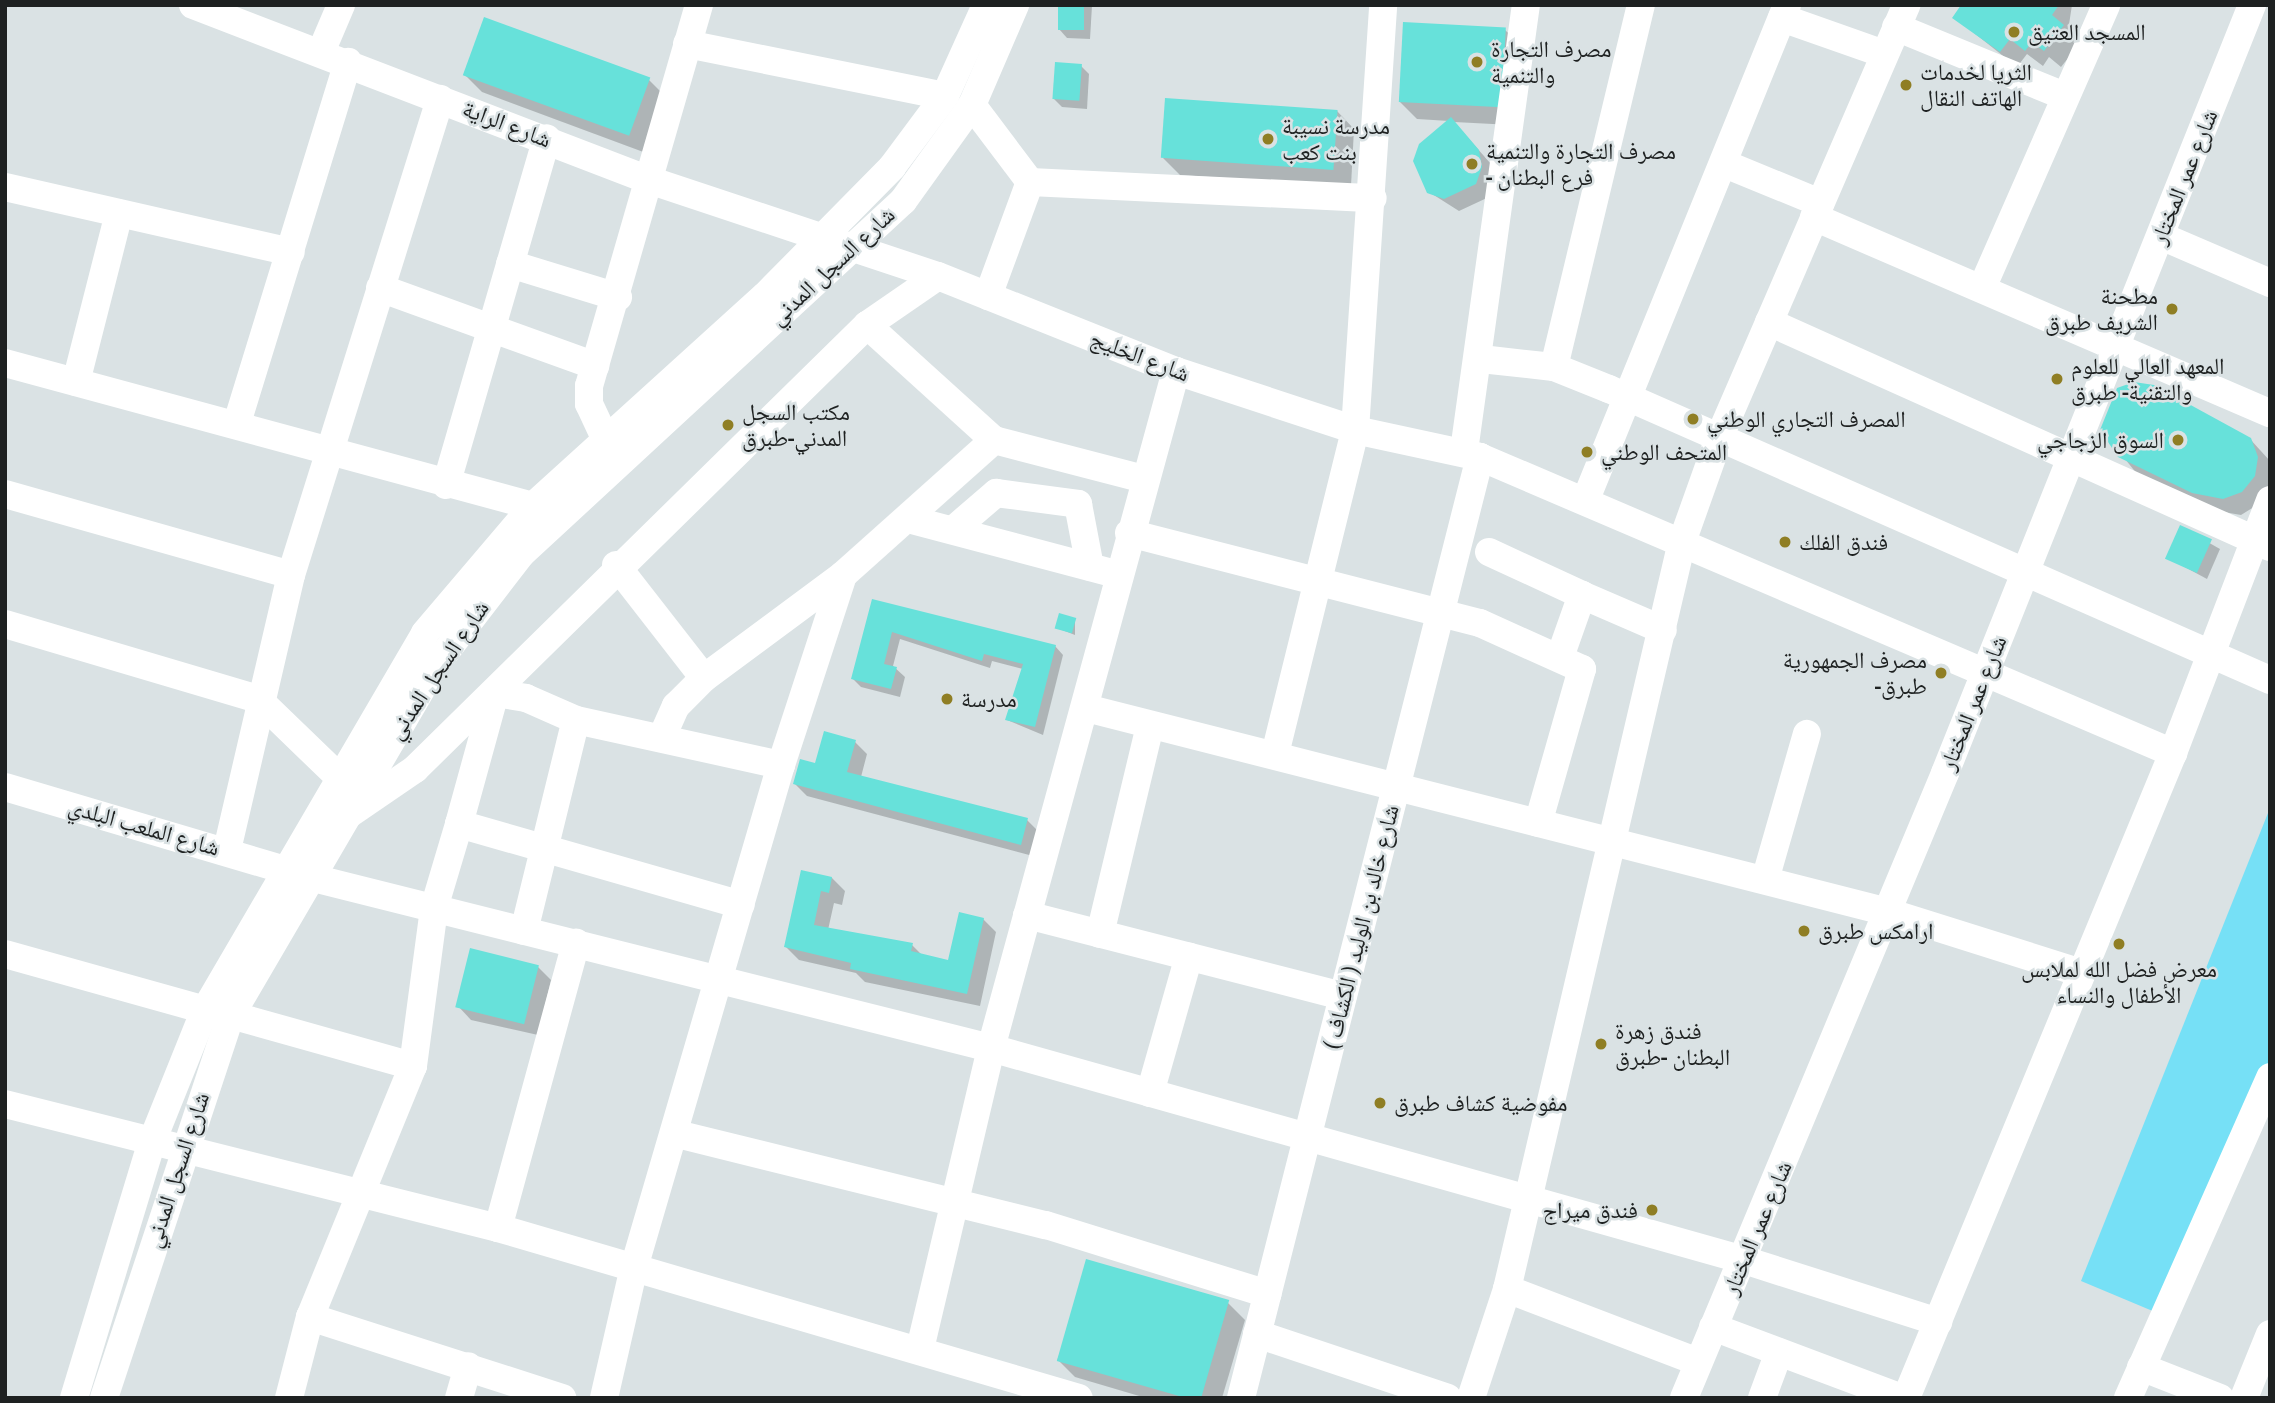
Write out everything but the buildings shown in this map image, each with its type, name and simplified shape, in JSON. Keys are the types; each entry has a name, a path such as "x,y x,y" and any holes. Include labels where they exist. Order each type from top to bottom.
{"street":[{"path":"321,52 341,5"},
{"path":"605,438 587,396 652,181 699,5"},
{"name":"شارع السجل المدني","path":"74,1398 151,1144 218,1013 282,868 342,780 425,633 533,506 824,238 892,167 945,96 986,5"},
{"name":"شارع السجل المدني","path":"104,1398 180,1153 218,1013 313,878 343,818 457,632 522,554 903,201 972,105 1015,5"},
{"path":"1275,754 1355,430 1373,198 1384,5"},
{"name":"شارع خالد بن الوليد ( الكشاف )","path":"1241,1398 1441,612 1472,454 1481,359 1526,5"},
{"path":"1554,367 1641,5"},
{"path":"1982,288 2106,5"},
{"name":"شارع عمر المختار","path":"1684,1398 1744,1261 1888,912 2252,5"},
{"name":"شارع الراية","path":"205,7 652,181 824,238"},
{"path":"1586,499 1725,164 1784,12 1884,54"},
{"path":"1471,1398 1507,1289 1524,1202 1615,843 1682,542 1719,438 1901,16 2064,96"},
{"path":"687,44 945,96"},
{"path":"237,423 348,62"},
{"path":"227,850 258,699 291,575 328,448 440,99"},
{"path":"972,105 1030,182"},
{"path":"446,485 547,138"},
{"path":"1725,164 1982,288 2270,413"},
{"path":"1030,182 1373,198"},
{"path":"988,296 1030,182"},
{"path":"5,187 290,252"},
{"path":"76,382 119,213"},
{"path":"2161,236 2270,283"},
{"name":"شارع الخليج","path":"824,238 938,276 1176,371 1355,430 1472,454 1586,499 1984,676 2173,753"},
{"path":"510,264 618,297"},
{"path":"343,818 392,789 495,693 617,565 867,325 938,276"},
{"path":"380,289 595,366"},
{"path":"1769,322 2261,543"},
{"path":"867,325 993,440 1144,479"},
{"path":"1481,359 1554,367 2214,651 2270,680"},
{"path":"5,363 237,423 446,485 533,506"},
{"path":"920,1349 957,1202 991,1048 1086,708 1103,571 1129,533 1176,371"},
{"path":"662,737 676,706 704,678 843,575 993,440"},
{"path":"953,530 996,493 1078,504 1103,571"},
{"path":"5,494 291,575"},
{"path":"1713,1327 1779,1352 1851,1390 1904,1398 2261,543 2270,500"},
{"path":"908,519 1103,571"},
{"path":"1129,533 1318,584 1441,612 1560,657 1581,669 1538,823"},
{"path":"1489,552 1663,630"},
{"path":"617,565 704,678"},
{"path":"604,1398 633,1271 677,1134 781,765 843,575"},
{"path":"1560,657 1582,595"},
{"path":"5,624 258,699 342,780"},
{"path":"495,693 576,720 781,765"},
{"path":"289,1398 310,1317 413,1066 434,908 495,693"},
{"path":"1086,708 1888,912 2082,973"},
{"path":"524,931 576,720"},
{"path":"1100,934 1150,726"},
{"path":"1765,880 1807,734"},
{"name":"شارع الملعب البلدي","path":"5,787 227,850 313,878 576,942 720,983 991,1048 1307,1137 1524,1202 1744,1261 1938,1322"},
{"path":"458,824 741,905"},
{"path":"1027,915 1343,996"},
{"path":"498,1228 576,942"},
{"path":"5,954 413,1066"},
{"path":"1150,1093 1189,956"},
{"path":"2128,1398 2270,1077"},
{"path":"5,1104 180,1153 362,1192 498,1228 633,1271 920,1349 1014,1387 1079,1398"},
{"path":"677,1134 957,1202 1267,1294"},
{"path":"1507,1289 1698,1362"},
{"path":"310,1317 562,1398"},
{"path":"1257,1334 1448,1398"},
{"path":"2244,1398 2270,1334"},
{"path":"1762,1398 1779,1352"},
{"path":"459,1398 468,1366"},
{"path":"2141,1367 2220,1398"}],"shaded area":[{"path":"2270,808 2270,1063 2155,1312 2081,1281"}],"place":[{"name":"المسجد العتيق","path":"2014,32"},
{"name":"مصرف التجارة والتنمية","path":"1477,62"},
{"name":"الثريا لخدمات الهاتف النقال","path":"1906,85"},
{"name":"مدرسة نسيبة بنت كعب","path":"1268,139"},
{"name":"مصرف التجارة والتنمية - فرع البطنان","path":"1472,164"},
{"name":"مطحنة الشريف طبرق","path":"2172,309"},
{"name":"المعهد العالي للعلوم والتقنية- طبرق","path":"2057,379"},
{"name":"المصرف التجاري الوطني","path":"1693,419"},
{"name":"مكتب السجل المدني-طبرق","path":"728,425"},
{"name":"السوق الزجاجي","path":"2178,440"},
{"name":"المتحف الوطني","path":"1587,452"},
{"name":"فندق الفلك","path":"1785,542"},
{"name":"مصرف الجمهورية -طبرق","path":"1941,673"},
{"name":"مدرسة","path":"947,699"},
{"name":"ارامكس طبرق","path":"1804,931"},
{"name":"معرض فضل الله لملابس الأطفال والنساء","path":"2119,944"},
{"name":"فندق زهرة البطنان -طبرق","path":"1601,1044"},
{"name":"مفوضية كشاف طبرق","path":"1380,1103"},
{"name":"فندق ميراج","path":"1652,1210"}]}
